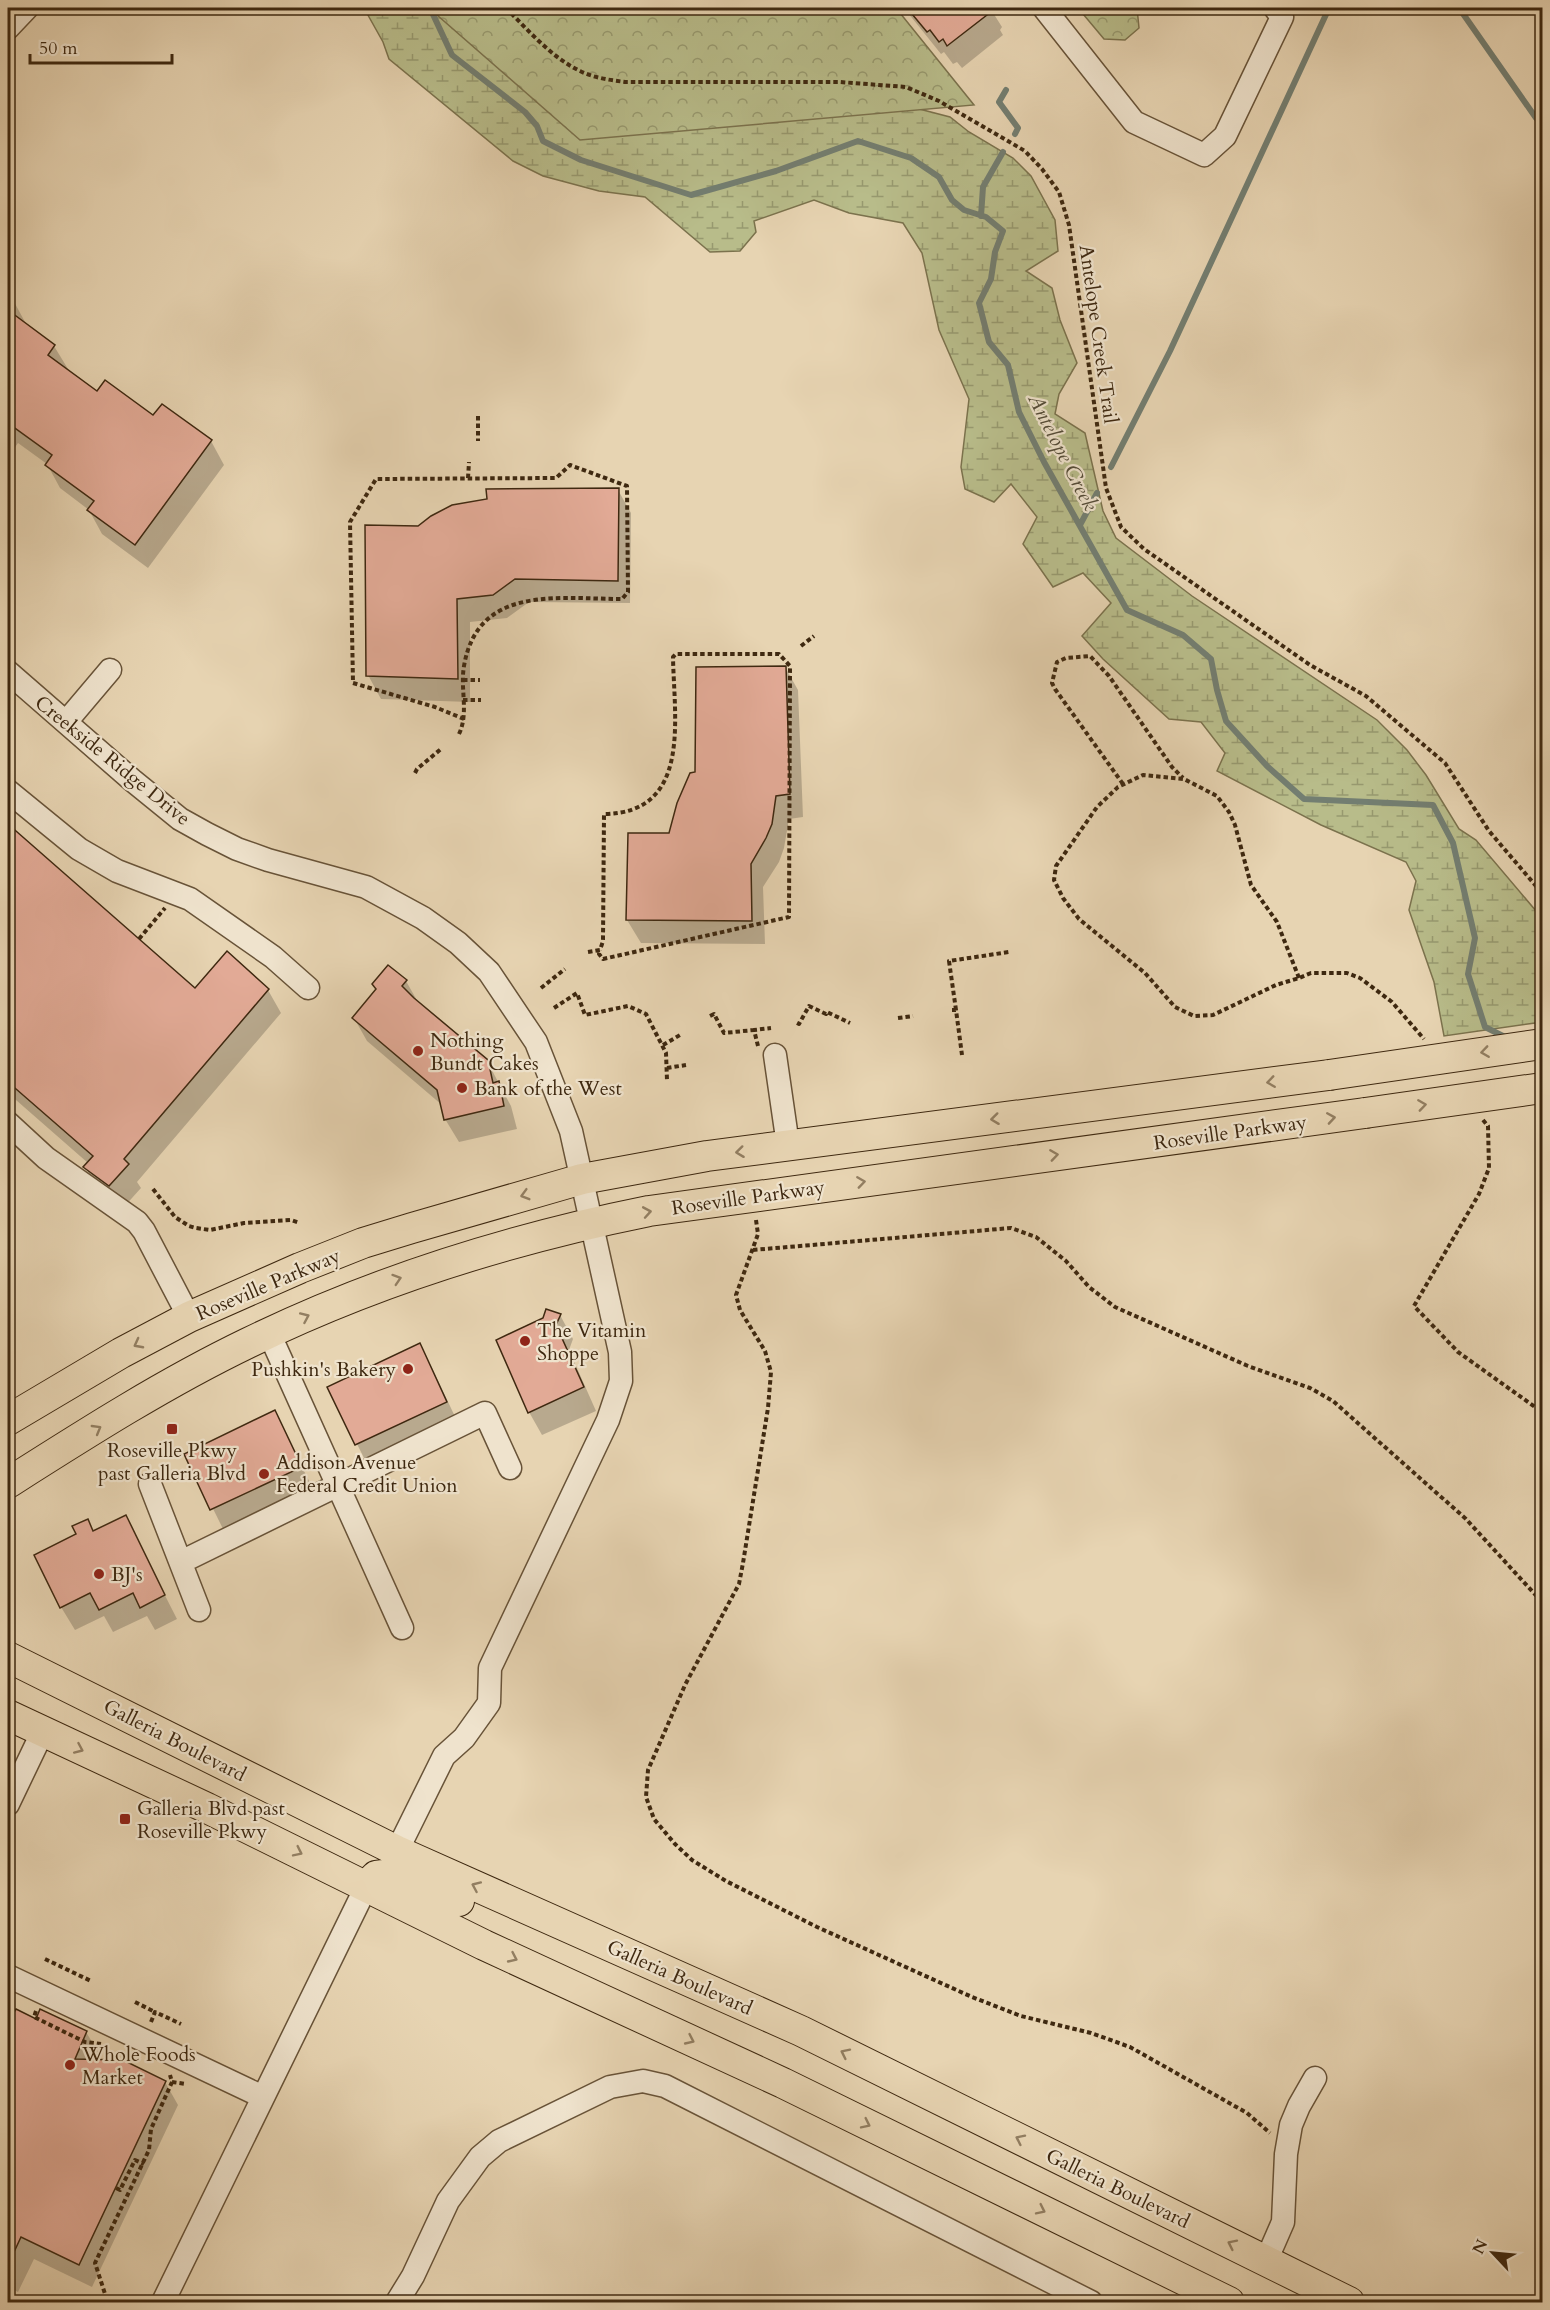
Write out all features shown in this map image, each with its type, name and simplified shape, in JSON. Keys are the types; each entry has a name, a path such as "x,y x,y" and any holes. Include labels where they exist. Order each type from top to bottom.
{"main road":[{"name":"Roseville Parkway","path":"8,1420 121,1353 189,1317 363,1243 582,1179 707,1156 1329,1075 1542,1044"},
{"name":"Roseville Parkway","path":"8,1483 46,1458 212,1361 269,1333 388,1282 590,1223 649,1211 1542,1088"},
{"path":"8,1490 46,1458"},
{"path":"8,1638 89,1696"},
{"name":"Galleria Boulevard","path":"8,1657 397,1851 801,2031 1343,2301"},
{"path":"8,1715 367,1885 484,1945 783,2083 1229,2302"},
{"path":"367,1885 381,1874 397,1875 578,1952 623,1952"}],"street":[{"path":"8,28 27,8"},
{"path":"1044,8 1134,122 1204,155 1225,136 1230,126 1282,17 1275,8"},
{"path":"66,722 110,670"},
{"name":"Creekside Ridge Drive","path":"8,672 158,801 207,834 268,860 366,887 423,918 458,943 489,972 536,1042 571,1131 620,1352 621,1381 608,1420 490,1668 489,1703 465,1738 444,1756 397,1851"},
{"path":"8,791 79,849 117,871 190,898 273,957 308,988"},
{"path":"767,1051 788,1145"},
{"path":"8,1123 46,1158 137,1222 144,1231 189,1317"},
{"path":"269,1333 402,1628"},
{"path":"181,1562 336,1484 485,1413 510,1468"},
{"path":"150,1484 199,1610"},
{"path":"8,1804 42,1733"},
{"path":"163,2302 367,1885"},
{"path":"8,1976 263,2097"},
{"path":"1266,2261 1283,2222 1286,2152 1291,2125 1299,2106 1316,2078"},
{"path":"397,2302 413,2276 448,2201 480,2157 499,2141 610,2087 643,2081 665,2086 1091,2302"}],"path":[{"name":"Antelope Creek Trail","path":"506,8 553,55 581,72 601,78 625,82 840,82 906,87 939,101 1025,151 1042,168 1059,192 1069,225 1096,403 1101,464 1106,488 1121,527 1144,549 1310,665 1366,696 1445,763 1489,831 1542,893"},
{"path":"478,416 478,441"},
{"path":"468,478 469,462"},
{"path":"459,734 464,724 465,660 474,638 487,618 502,608 519,602 542,599 622,599 628,592 627,486 570,465 556,478 376,479 350,522 353,683 435,707 464,719"},
{"path":"801,645 814,636"},
{"path":"676,654 779,654 790,666 789,917 603,958 599,954 600,950 603,941 604,814 628,812 640,808 656,795 670,771 674,753 674,657 676,654"},
{"path":"1124,784 1055,689 1052,683 1057,662 1066,658 1090,656 1108,676 1172,767 1184,778 1217,796 1235,825 1251,885 1276,922 1299,978"},
{"path":"463,680 480,680"},
{"path":"463,700 480,700"},
{"path":"415,773 441,749"},
{"path":"1184,778 1143,775 1124,784 1097,807 1056,866 1054,880 1063,898 1079,919 1145,973 1175,1007 1194,1016 1213,1015 1276,986 1311,973 1347,973 1360,978 1392,1002 1425,1041"},
{"path":"139,939 171,901"},
{"path":"588,952 600,950"},
{"path":"962,1055 949,961 1010,952"},
{"path":"541,988 565,969"},
{"path":"554,1008 577,993 585,1015 628,1006 646,1014 666,1053 667,1080"},
{"path":"796,1023 799,1024 809,1006 826,1014 827,1011 850,1023"},
{"path":"710,1016 714,1014 724,1033 771,1028"},
{"path":"898,1018 913,1016"},
{"path":"754,1030 756,1044 767,1051"},
{"path":"663,1046 680,1035"},
{"path":"667,1068 686,1065"},
{"path":"1481,1117 1488,1126 1489,1168 1479,1194 1414,1306 1458,1352 1542,1412"},
{"path":"153,1189 175,1217 189,1227 210,1230 244,1223 291,1220 300,1222"},
{"path":"754,1197 758,1234 736,1295 740,1310 765,1351 771,1372 768,1408 739,1584 685,1685 648,1770 646,1797 654,1819 692,1860 726,1881 817,1927 972,1996 1021,2016 1091,2033 1130,2047 1247,2113 1273,2136 1286,2152"},
{"path":"753,1250 1011,1228 1036,1237 1066,1261 1089,1287 1114,1307 1248,1366 1310,1388 1333,1401 1466,1520 1542,1602"},
{"path":"45,1959 91,1981"},
{"path":"135,2002 156,2012"},
{"path":"28,2004 38,2009 34,2017 85,2042 102,2044"},
{"path":"106,2300 95,2263 144,2164 149,2150 151,2129 172,2082 167,2067"},
{"path":"116,2188 120,2190 135,2160 144,2164"}],"green space":[{"path":"364,8 464,8 900,104 950,117 969,132 1013,158 1031,176 1055,220 1058,251 1026,271 1052,288 1060,320 1077,363 1059,394 1055,414 1085,433 1103,511 1116,538 1192,596 1377,720 1407,750 1426,775 1459,829 1476,840 1542,918 1542,1022 1444,1036 1434,982 1409,910 1416,881 1406,862 1321,825 1217,771 1225,753 1201,722 1169,719 1103,659 1082,636 1111,603 1083,573 1053,587 1023,544 1037,517 1011,484 994,502 965,489 961,467 969,399 939,330 922,253 903,223 849,213 814,200 754,221 756,232 740,251 710,252 645,197 599,191 543,176 513,161 389,59 383,42"},
{"path":"429,8 896,8 974,105 580,140"},
{"path":"1078,8 1137,8 1139,28 1125,40 1104,39"}],"building":[{"path":"907,8 996,8 947,46 943,39 939,42 930,30 927,32"},
{"path":"8,310 55,345 48,355 97,391 105,380 153,415 162,404 212,440 135,545 87,510 94,501 45,465 52,455 8,423"},
{"path":"619,488 618,581 515,579 493,595 457,599 458,679 366,676 365,525 418,526 452,505 487,499 486,489"},
{"path":"786,666 790,794 776,796 772,824 751,864 752,921 626,920 628,833 669,833 677,803 690,773 695,772 696,667"},
{"path":"8,824 195,988 227,951 269,989 124,1159 129,1164 109,1186 83,1167 93,1156 8,1082"},
{"path":"388,965 407,980 402,986 414,998 488,1060 493,1083 499,1081 504,1106 444,1120 437,1090 352,1018 376,989 372,984"},
{"path":"546,1309 561,1314 556,1325 584,1387 528,1413 496,1340 543,1318"},
{"path":"420,1343 447,1402 355,1445 327,1387"},
{"path":"275,1410 302,1467 210,1510 184,1454"},
{"name":"BJ's","path":"126,1515 165,1595 140,1608 133,1593 99,1610 90,1593 60,1608 34,1555 76,1534 72,1526 88,1519 93,1531"},
{"path":"16,2009 36,2019 40,2009 87,2031 75,2059 123,2060 166,2081 79,2265 21,2237 8,2265 8,2012 13,2014"}],"waterway":[{"name":"Antelope Creek","path":"430,8 452,55 525,112 537,126 543,141 581,160 691,195 776,171 858,141 911,158 939,177 952,200 964,210 986,217 1003,231 995,252 991,279 979,303 989,342 1008,365 1019,412 1044,462 1127,610 1183,635 1211,659 1226,721 1267,766 1304,799 1433,805 1453,843 1475,938 1468,974 1485,1027 1507,1038"},
{"path":"1111,467 1170,351 1329,8"},
{"path":"1459,8 1536,118"},
{"path":"1006,90 999,102 1018,128 1015,134"},
{"path":"981,216 983,187 1003,152"},
{"path":"1080,525 1097,493"}],"place":[{"name":"Nothing Bundt Cakes","path":"418,1051"},
{"name":"Bank of the West","path":"462,1088"},
{"name":"The Vitamin Shoppe","path":"525,1341"},
{"name":"Pushkin's Bakery","path":"408,1369"},
{"name":"Roseville Pkwy past Galleria Blvd","path":"172,1429"},
{"name":"Addison Avenue Federal Credit Union","path":"264,1474"},
{"name":"BJ's","path":"99,1574"},
{"name":"Galleria Blvd past Roseville Pkwy","path":"125,1819"},
{"name":"Whole Foods Market","path":"70,2065"}]}
